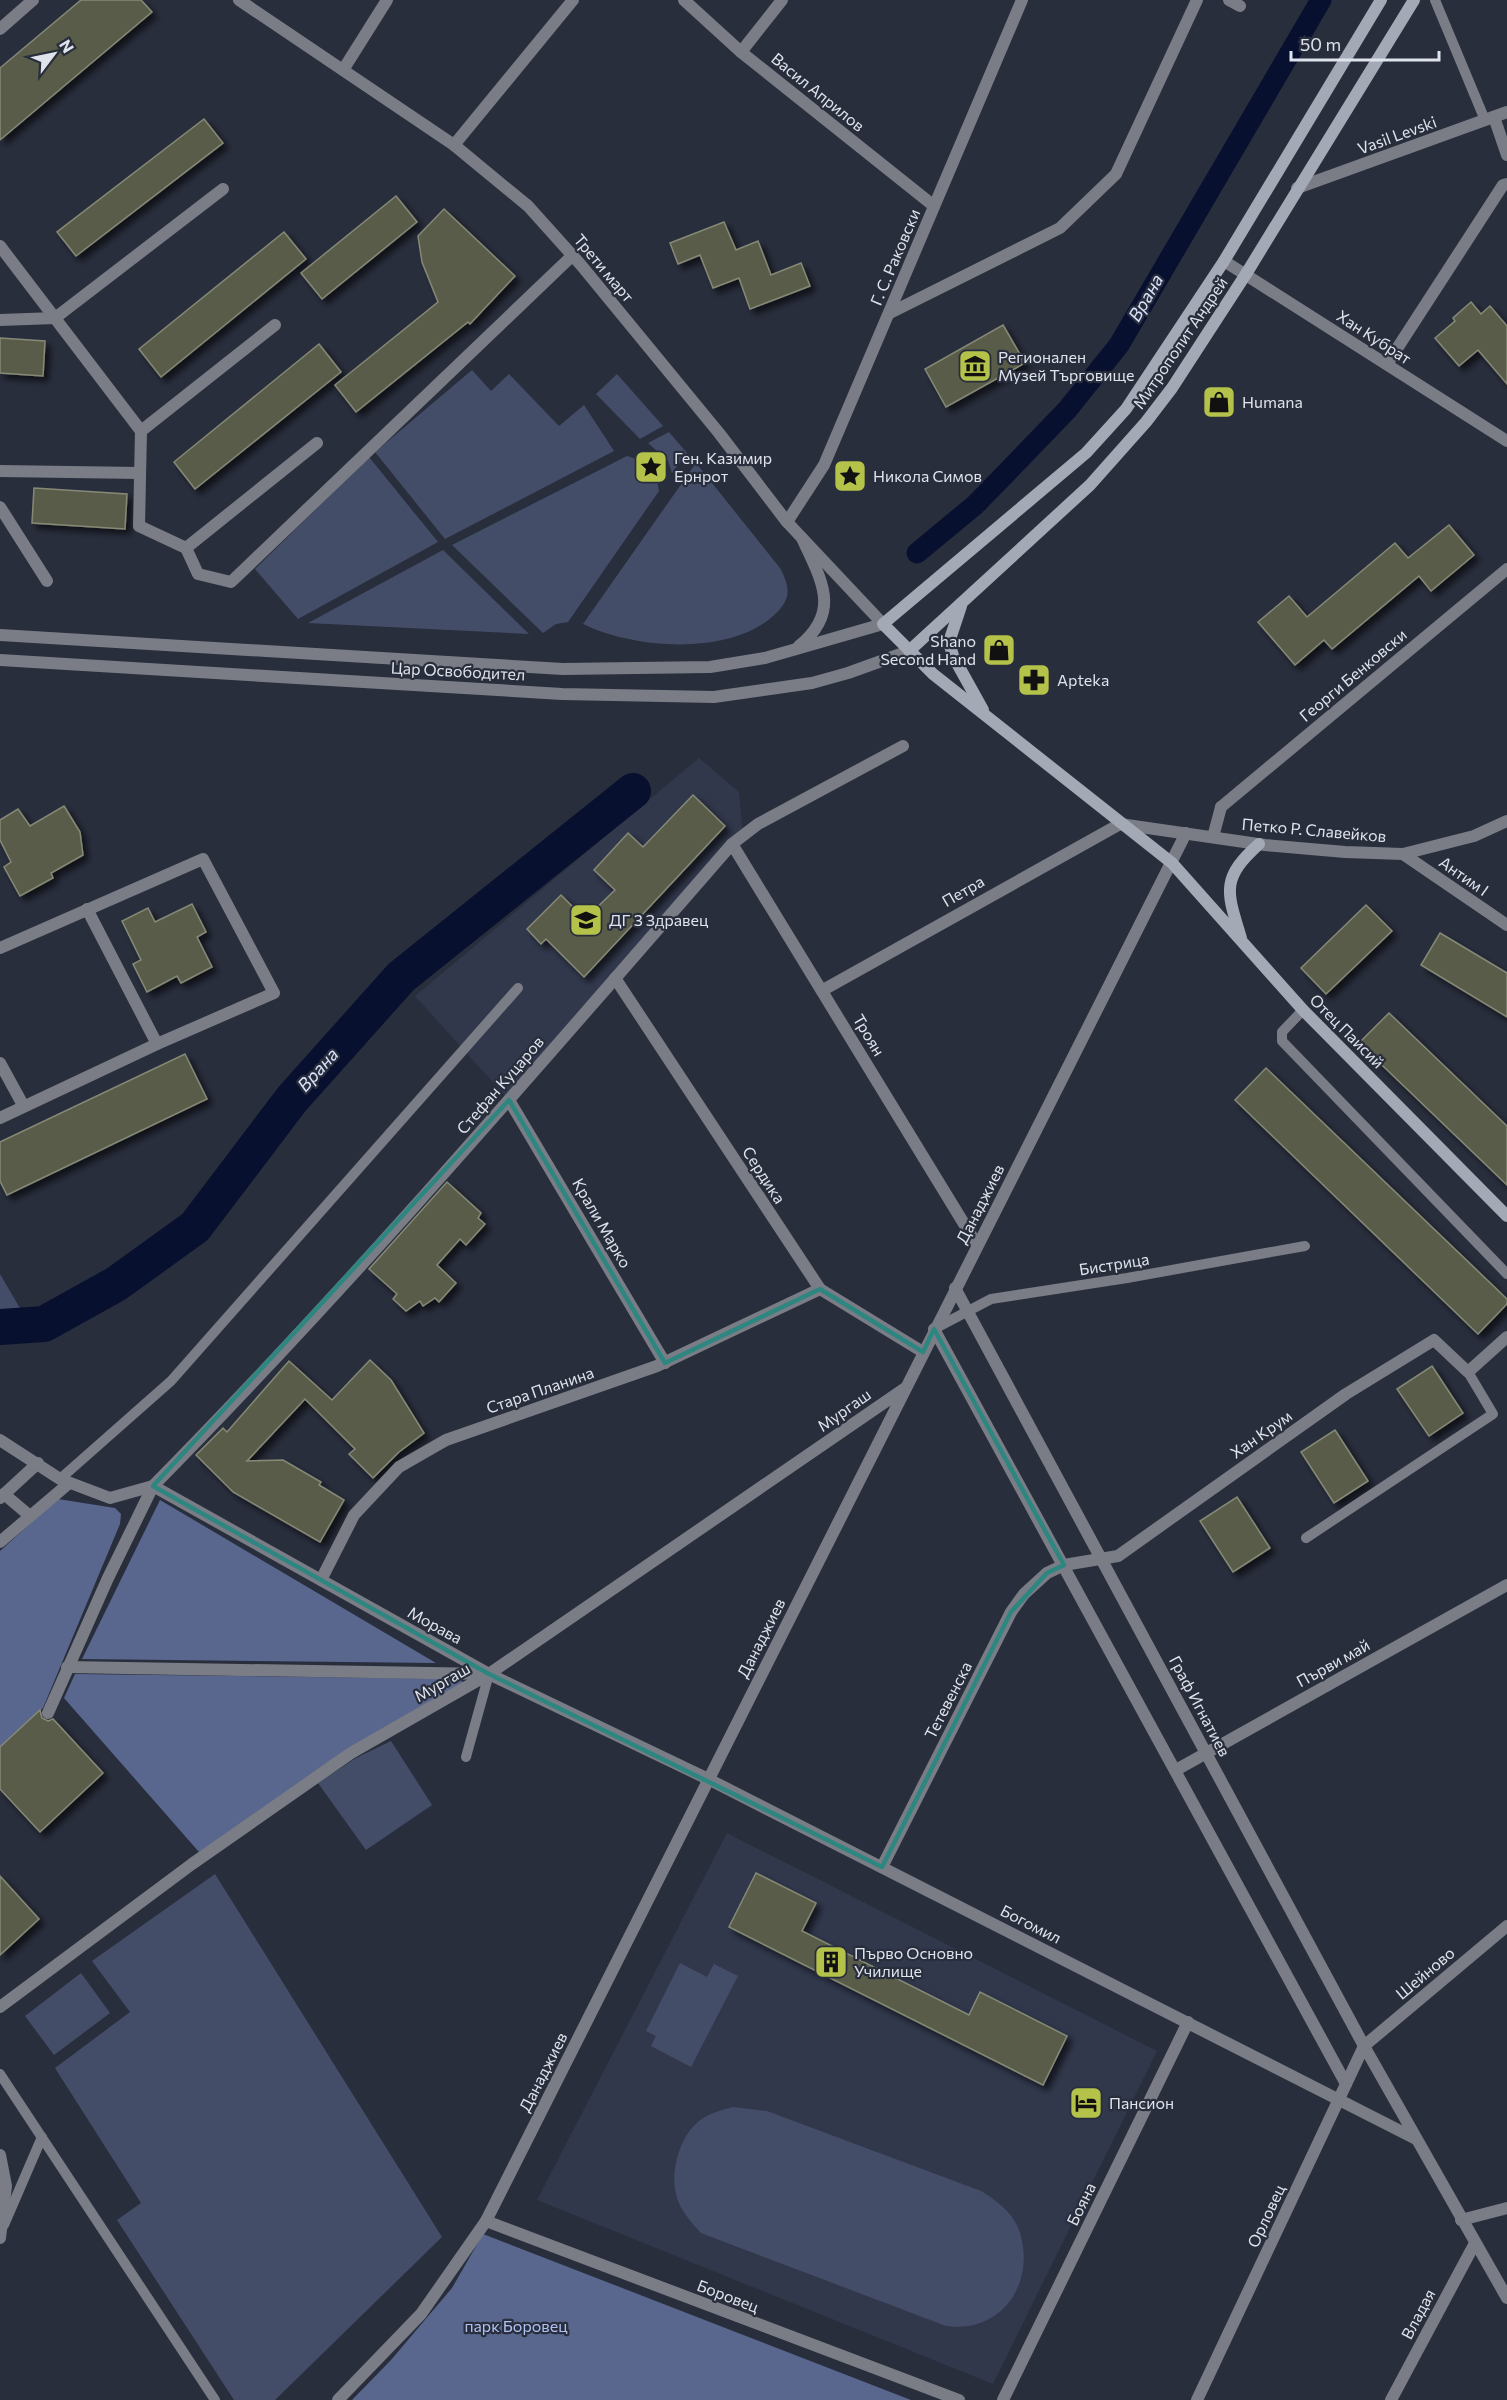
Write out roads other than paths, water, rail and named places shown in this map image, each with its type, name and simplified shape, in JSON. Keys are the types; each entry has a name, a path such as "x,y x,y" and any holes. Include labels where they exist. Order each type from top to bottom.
{"main road":[{"name":"Митрополит Андрей","path":"883,624 1086,453 1107,432 1144,384 1224,261 1381,0"},
{"name":"Митрополит Андрей","path":"909,651 1090,485 1117,456 1172,388 1414,0"},
{"path":"962,603 949,642 953,656 986,717"},
{"path":"883,624 909,651 986,717 1172,863"},
{"path":"1242,942 1230,901 1231,880 1238,863 1259,844"},
{"name":"Отец Паисий","path":"1172,863 1303,1010 1507,1216"}],"street":[{"path":"0,29 33,0"},
{"name":"Трети март","path":"239,0 454,145 528,206 573,255 712,424 787,522 883,624"},
{"path":"343,70 387,0"},
{"path":"454,145 573,0"},
{"name":"Васил Априлов","path":"684,0 741,52 934,206"},
{"path":"741,52 782,0"},
{"name":"Г. С. Раковски","path":"787,522 824,465 1022,0"},
{"path":"890,313 1060,228 1116,174 1197,0"},
{"name":"Vasil Levski","path":"1298,188 1507,112"},
{"path":"1490,119 1507,155"},
{"path":"1387,364 1503,185 1507,184"},
{"path":"0,320 55,318 223,189"},
{"path":"0,246 141,431 139,526 186,548 198,574 231,582 573,255"},
{"name":"Хан Кубрат","path":"1224,261 1507,441"},
{"path":"141,431 275,325"},
{"path":"186,548 317,443"},
{"path":"0,471 140,473"},
{"path":"0,507 47,581"},
{"path":"797,649 820,625 825,599 822,583 802,538"},
{"name":"Георги Бенковски","path":"1213,837 1221,807 1507,569"},
{"name":"Цар Освободител","path":"0,635 563,669 710,667 765,658 883,624"},
{"name":"Цар Освободител","path":"0,660 562,694 714,697 812,683 909,651"},
{"name":"Стефан Куцаров","path":"153,1486 235,1404 509,1100 732,843 758,824 903,746"},
{"name":"Петко Р. Славейков","path":"1120,824 1259,844 1345,852 1403,854 1474,836 1507,821"},
{"name":"Петра","path":"823,990 1120,824"},
{"path":"1172,863 1186,832"},
{"name":"Троян","path":"732,843 977,1245"},
{"name":"Антим I","path":"1403,854 1507,925"},
{"path":"0,948 203,859 274,993 23,1105 0,1118"},
{"name":"Данаджиев","path":"339,2400 421,2314 486,2221 934,1329 1172,863"},
{"path":"87,909 157,1044"},
{"name":"Сердика","path":"615,978 820,1290 923,1352"},
{"path":"0,1063 23,1105"},
{"name":"Крали Марко","path":"509,1100 665,1363"},
{"name":"Граф Игнатиев","path":"955,1288 1364,2046 1507,2298"},
{"name":"Стара Планина","path":"321,1580 354,1515 399,1467 446,1440 665,1363 820,1290"},
{"path":"934,1329 1346,2084"},
{"path":"1468,1372 1507,1337"},
{"name":"Хан Крум","path":"1064,1565 1101,1557 1118,1556 1346,1394 1434,1340 1468,1372"},
{"name":"Мургаш","path":"0,2007 192,1864 351,1753 489,1674 904,1389"},
{"path":"0,1440 64,1481 110,1498 153,1486"},
{"path":"30,1516 2,1496 38,1463"},
{"path":"0,1542 30,1516 64,1481"},
{"path":"48,1713 67,1667 153,1486"},
{"name":"Морава","path":"153,1486 489,1674 708,1779"},
{"name":"Тетевенска","path":"882,1867 1011,1612 1024,1594 1047,1573 1064,1565"},
{"name":"Първи май","path":"1176,1770 1507,1585"},
{"path":"67,1667 489,1674"},
{"name":"Богомил","path":"708,1779 1340,2098"},
{"name":"Шейново","path":"1364,2046 1507,1926"},
{"name":"Бояна","path":"1003,2400 1188,2022"},
{"name":"Орловец","path":"1197,2400 1364,2046"},
{"path":"1340,2098 1416,2139"},
{"path":"0,2155 6,2186 1,2233"},
{"path":"1461,2220 1507,2208"},
{"name":"Боровец","path":"486,2221 959,2400"},
{"name":"Владая","path":"1391,2400 1475,2243"}],"lane":[{"path":"1435,0 1490,119"},
{"path":"64,1481 171,1381 518,988"},
{"path":"1303,1010 1282,1032 1281,1041 1507,1274"},
{"name":"Бистрица","path":"934,1329 991,1299 1127,1278 1305,1246"},
{"path":"1306,1538 1494,1414 1468,1372"},
{"path":"466,1757 489,1674"},
{"path":"0,2074 215,2400"},
{"path":"1,2233 42,2137"}],"waterway":[{"name":"Врана","path":"917,553 975,505 1012,467 1067,410 1119,345 1321,0"},
{"name":"Врана","path":"0,1327 44,1324 116,1284 195,1227 292,1099 401,977 633,791"}],"place":[{"name":"Регионален Музей Търговище","path":"975,366"},
{"name":"Humana","path":"1219,402"},
{"name":"Ген. Казимир Ернрот","path":"651,467"},
{"name":"Никола Симов","path":"850,476"},
{"name":"Shano Second Hand","path":"999,650"},
{"name":"Apteka","path":"1034,680"},
{"name":"ДГ 3 Здравец","path":"586,920"},
{"name":"Първо Основно Училище","path":"831,1962"},
{"name":"Пансион","path":"1086,2103"}],"park label":[{"name":"парк Боровец","path":"516,2326"}]}
